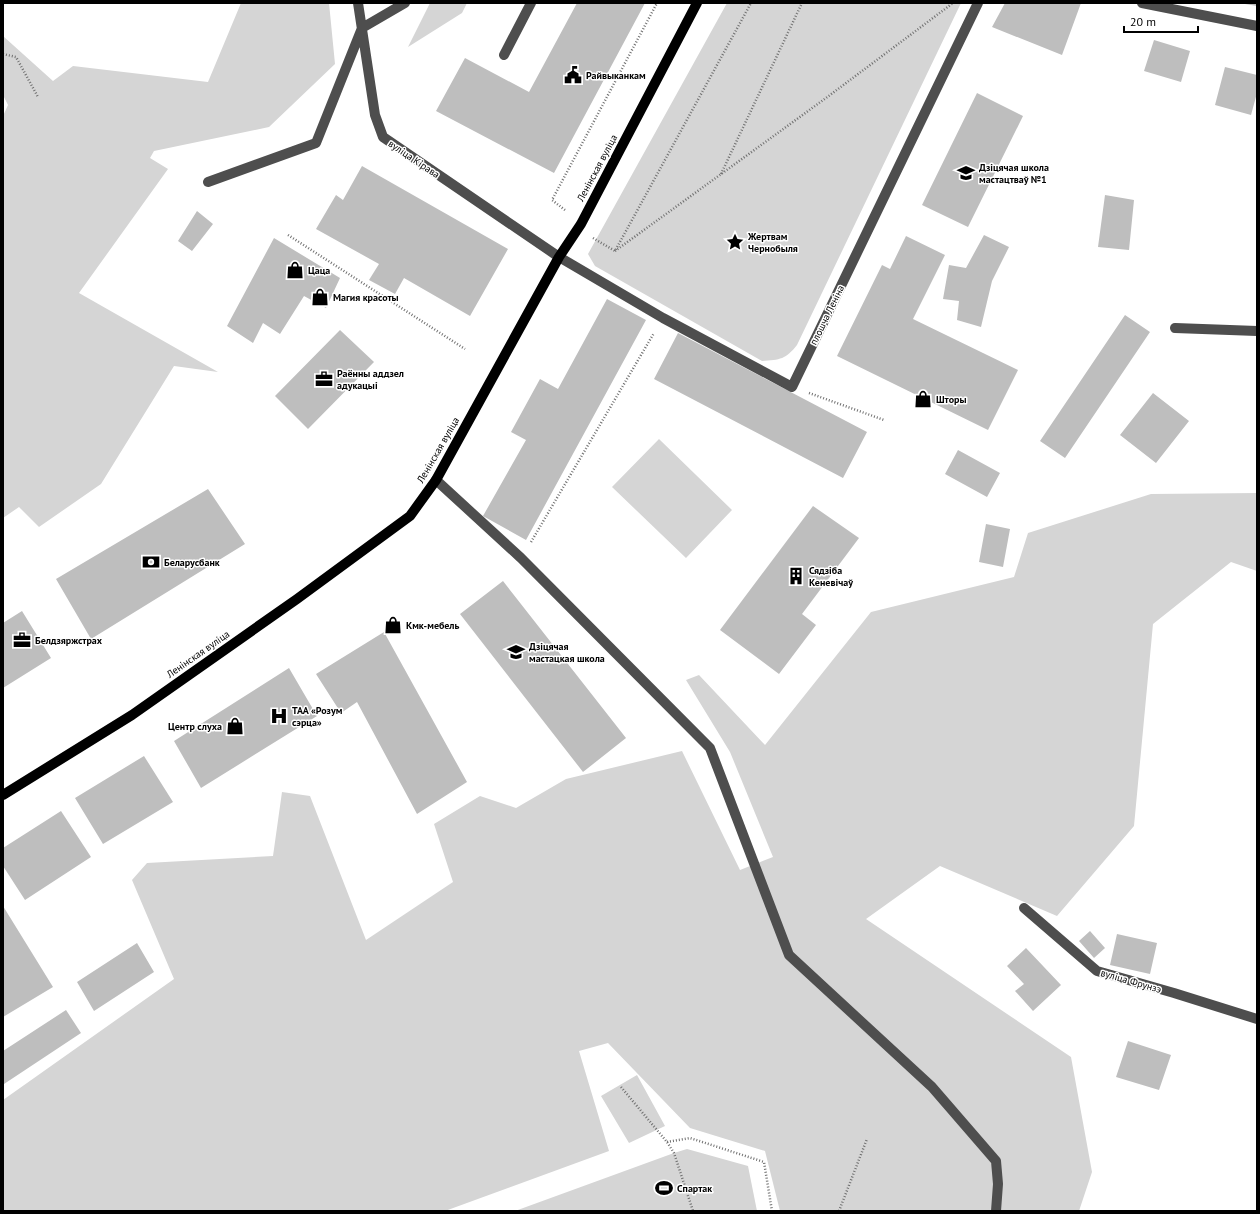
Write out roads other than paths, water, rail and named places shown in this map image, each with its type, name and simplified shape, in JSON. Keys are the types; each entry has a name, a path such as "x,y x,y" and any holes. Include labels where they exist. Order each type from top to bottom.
{"main road":[{"name":"Ленінская вуліца","path":"3,795 132,715 297,599 410,516 436,480 559,257 581,224 698,3"}],"street":[{"name":"вуліца Кірава","path":"358,3 375,115 383,137 559,257"},
{"path":"208,182 316,143 362,28 405,3"},
{"path":"504,54 531,3"},
{"name":"плошча Леніна","path":"559,257 663,318 792,387 978,3"},
{"path":"1142,3 1257,26"},
{"path":"1175,328 1257,331"},
{"path":"436,480 521,558 710,748 789,956 932,1087 996,1161 998,1184 996,1211"},
{"name":"вуліца Фрунзэ","path":"1024,908 1097,971 1257,1019"}],"place":[{"name":"Райвыканкам","path":"573,75"},
{"name":"Дзіцячая школа мастацтваў №1","path":"966,173"},
{"name":"Жертвам Чернобыля","path":"735,242"},
{"name":"Цаца","path":"295,270"},
{"name":"Магия красоты","path":"320,297"},
{"name":"Раённы аддзел адукацыі","path":"324,379"},
{"name":"Шторы","path":"923,399"},
{"name":"Беларусбанк","path":"151,562"},
{"name":"Сядзіба Кеневічаў","path":"796,576"},
{"name":"Кмк-мебель","path":"393,625"},
{"name":"Белдзяржстрах","path":"22,640"},
{"name":"Дзіцячая мастацкая школа","path":"516,652"},
{"name":"ТАА «Розум сэрца»","path":"279,716"},
{"name":"Центр слуха","path":"235,726"},
{"name":"Спартак","path":"664,1188"}]}
